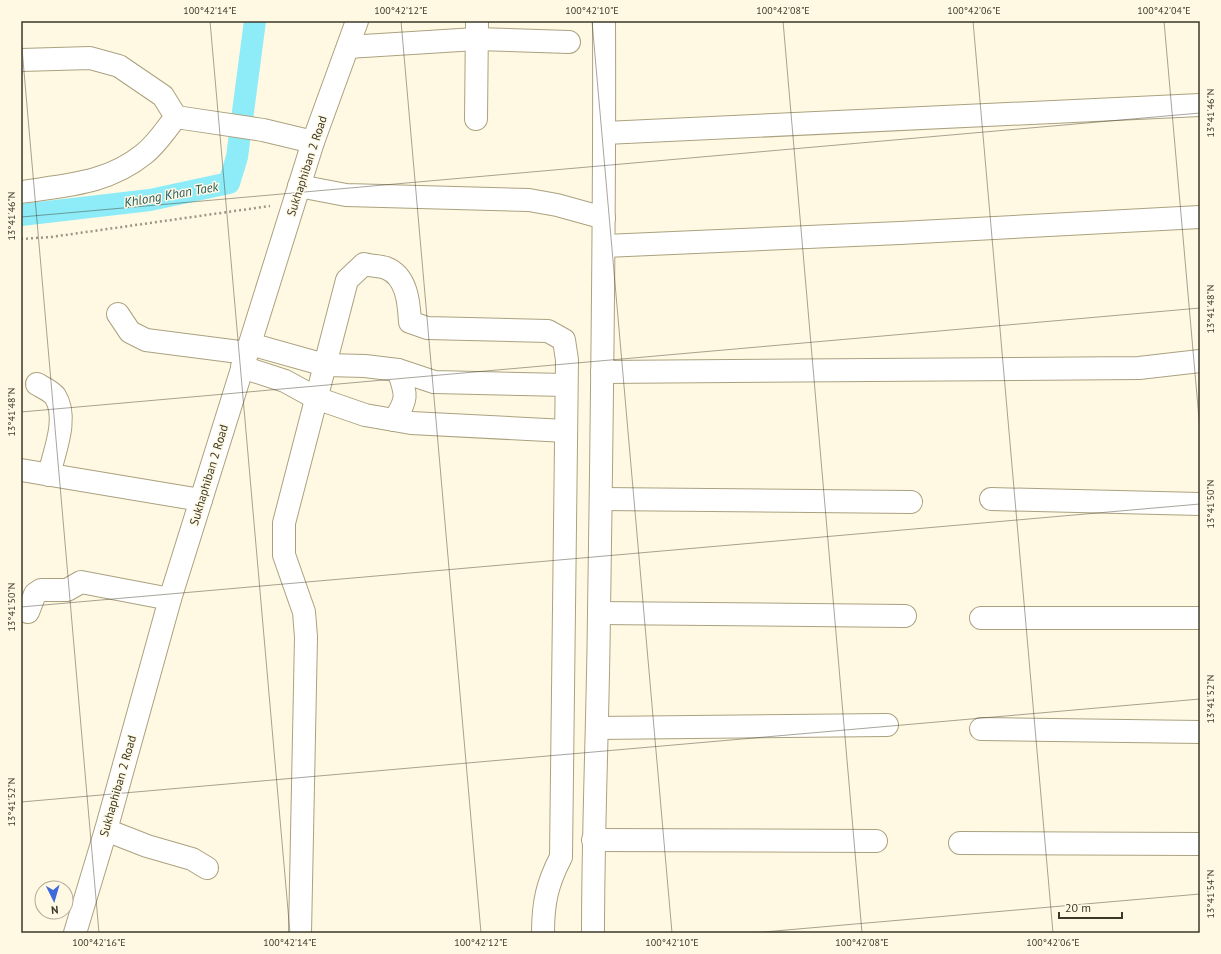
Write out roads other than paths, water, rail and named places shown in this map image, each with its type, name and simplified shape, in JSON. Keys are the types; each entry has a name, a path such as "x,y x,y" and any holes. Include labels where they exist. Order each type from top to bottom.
{"street":[{"name":"Sukhaphiban 2 Road","path":"80,931 106,830 170,599 313,142 357,21"},
{"path":"594,933 593,840 597,728 605,246 604,21"},
{"path":"348,47 477,30 569,42"},
{"path":"476,119 477,30"},
{"path":"21,60 90,58 120,66 163,96 176,117"},
{"path":"605,134 1200,105"},
{"path":"176,117 264,130 313,142"},
{"path":"21,192 87,182 116,173 145,153 176,117"},
{"path":"297,195 529,200 557,205 604,218"},
{"path":"605,246 892,234 1200,217"},
{"path":"300,933 306,637 304,612 284,555 284,523 347,280 364,264 387,268 402,281 409,306 410,322 427,328 548,331 564,340 567,360 561,857 550,880 543,912 543,933"},
{"path":"118,314 130,332 146,340 325,366 365,366 398,370 434,382 566,385"},
{"path":"246,355 285,381 316,398 365,415 411,423 566,431"},
{"path":"602,372 1139,368 1200,361"},
{"path":"394,420 404,405 405,391 398,370"},
{"path":"37,384 54,395 59,407 61,419 49,475"},
{"path":"21,470 201,500"},
{"path":"601,499 911,502"},
{"path":"991,499 1200,504"},
{"path":"28,612 35,594 41,590 67,590 81,582 170,599"},
{"path":"599,613 905,616"},
{"path":"981,618 1200,618"},
{"path":"597,728 887,725"},
{"path":"981,729 1200,732"},
{"path":"106,830 147,846 192,859 208,868"},
{"path":"593,840 876,841"},
{"path":"960,843 1200,844"}],"waterway":[{"name":"Khlong Khan Taek","path":"21,215 150,200 229,183 237,157 255,21"}]}
